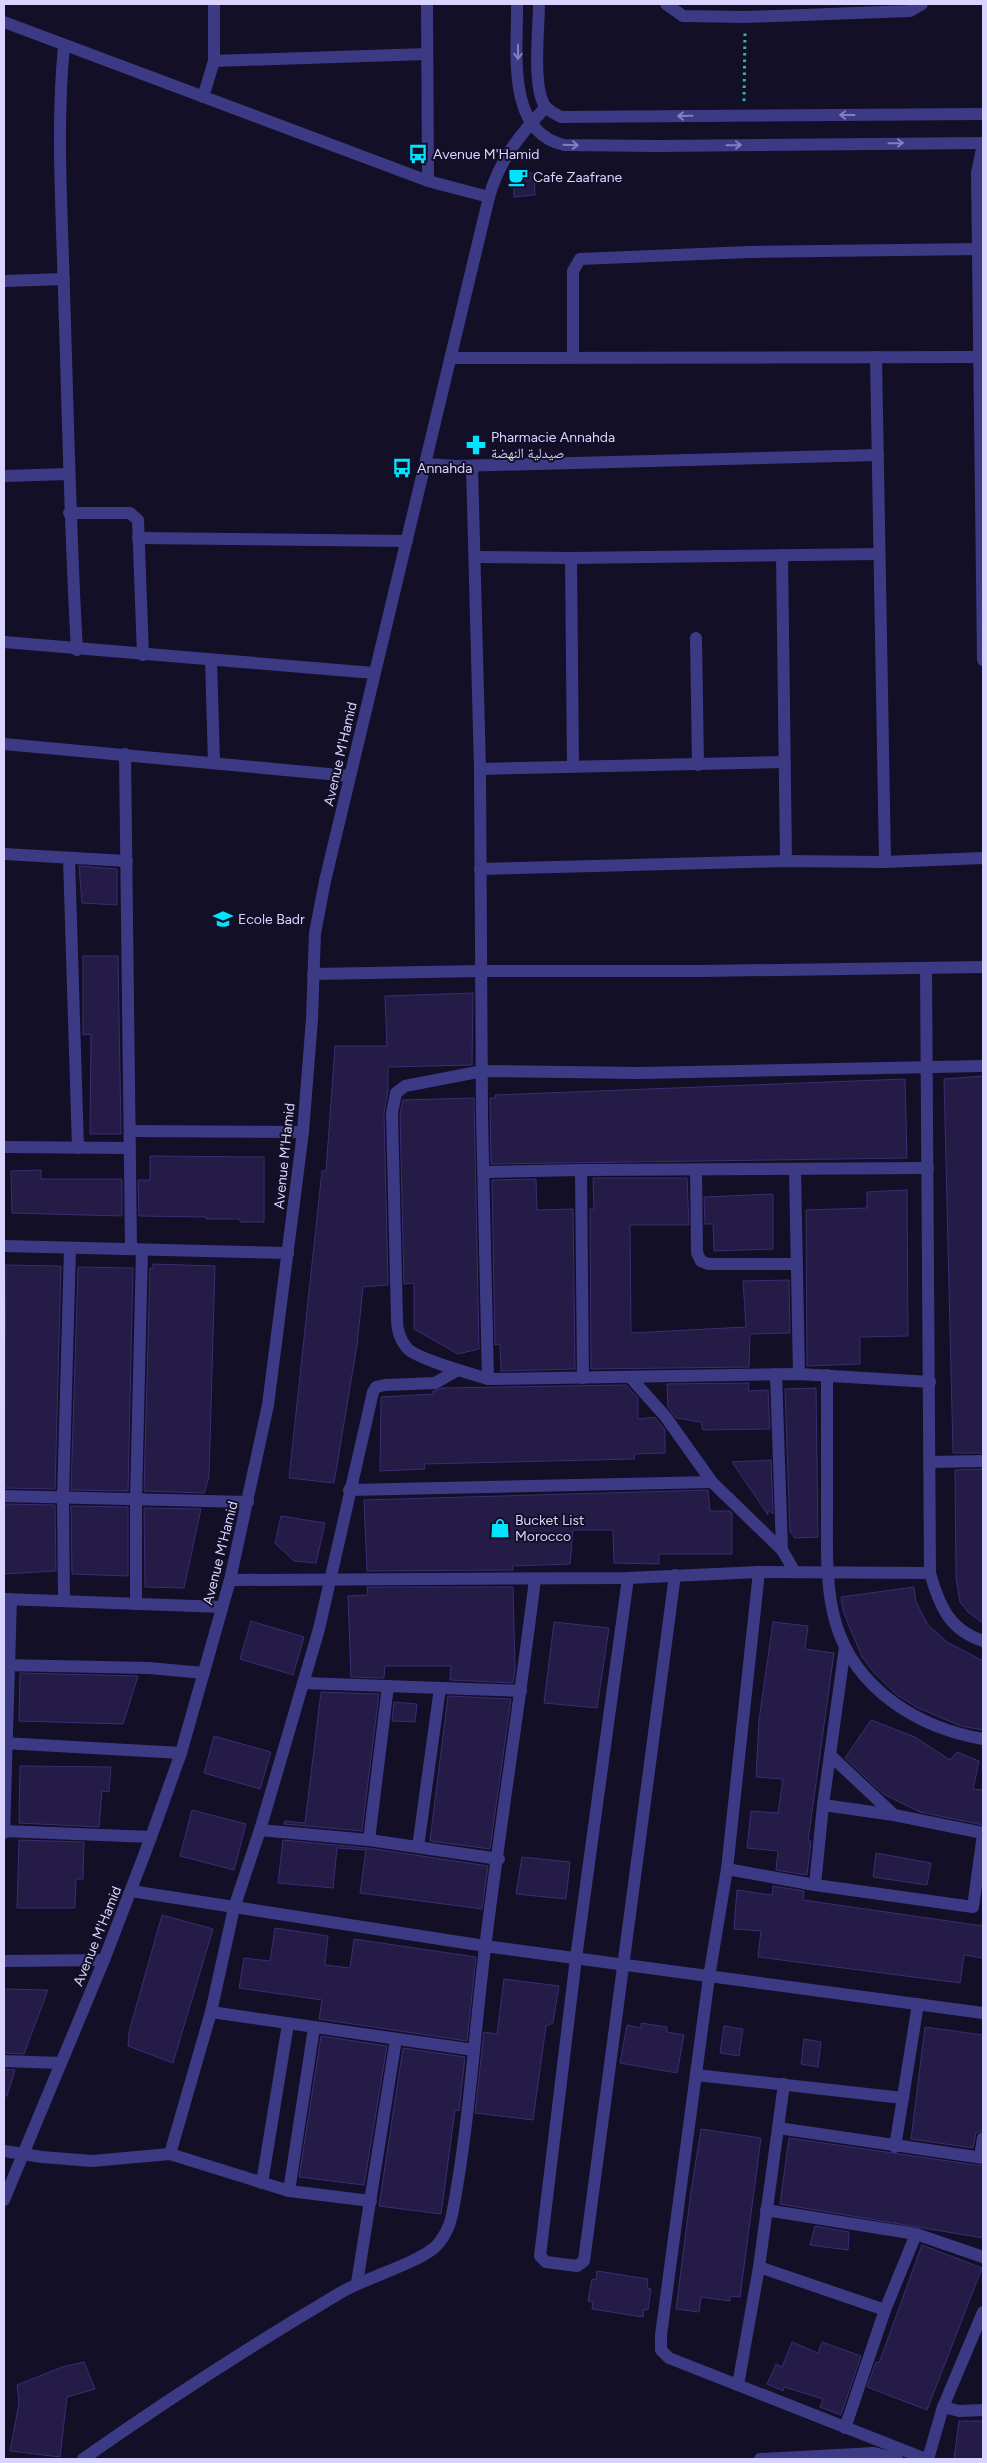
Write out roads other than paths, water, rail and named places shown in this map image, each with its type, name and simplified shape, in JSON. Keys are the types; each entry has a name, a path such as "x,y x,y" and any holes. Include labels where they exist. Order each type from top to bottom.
{"street":[{"path":"203,97 214,61 214,4"},
{"path":"427,4 428,181"},
{"path":"518,4 520,101 530,123 546,138 564,145 983,143 977,173 982,356 983,660"},
{"path":"539,4 538,79 540,96 546,107 561,117 983,114"},
{"path":"666,4 683,16 745,17 910,11 922,4"},
{"path":"4,22 428,181 489,197"},
{"path":"64,46 60,85 69,513 77,650"},
{"path":"214,61 428,54"},
{"name":"Avenue M'Hamid","path":"4,2200 104,1960 151,1837 181,1754 230,1580 268,1404 303,1132 312,1019 315,933 325,881 489,197 502,163 530,123 546,107"},
{"path":"573,356 573,271 580,260 749,252 979,249"},
{"path":"4,281 64,279"},
{"path":"450,358 573,356 876,358 982,356"},
{"path":"876,358 885,862"},
{"path":"426,464 472,466 878,455"},
{"path":"472,466 480,769 480,971 488,1379"},
{"path":"4,476 69,474"},
{"path":"69,513 130,513 138,520 143,655"},
{"path":"138,538 407,541"},
{"path":"475,557 571,558 879,554"},
{"path":"782,555 786,861"},
{"path":"571,558 573,767"},
{"path":"696,638 698,765"},
{"path":"4,642 77,650 374,673"},
{"path":"211,660 214,763"},
{"path":"4,744 350,776"},
{"path":"125,754 130,1148 137,1250 136,1604"},
{"path":"480,769 784,762"},
{"path":"4,854 127,861"},
{"path":"69,858 78,1148"},
{"path":"480,869 786,861 885,862 983,858"},
{"path":"313,974 983,967"},
{"path":"926,968 930,1573 941,1607 947,1618 964,1633 983,1641"},
{"path":"930,1382 798,1374 488,1379 458,1370 409,1350 398,1333 392,1113 396,1093 405,1086 483,1071 639,1073 983,1066"},
{"path":"130,1131 303,1132"},
{"path":"4,1147 130,1148"},
{"path":"485,1172 928,1168"},
{"path":"581,1170 583,1378"},
{"path":"696,1170 697,1253 700,1261 708,1264 796,1264"},
{"path":"795,1170 798,1374"},
{"path":"4,1246 288,1253"},
{"path":"64,1601 63,1498 70,1248"},
{"path":"170,2154 210,2012 234,1908 260,1830 325,1605 349,1490 373,1392 376,1387 385,1385 435,1383 458,1370"},
{"path":"776,1374 782,1550"},
{"path":"827,1375 828,1572 835,1616 845,1647 872,1684 900,1708 931,1725 983,1740"},
{"path":"630,1377 665,1416 712,1482 782,1550 795,1572"},
{"path":"930,1462 983,1460"},
{"path":"349,1490 712,1482"},
{"path":"4,1496 248,1502"},
{"path":"230,1580 628,1578 759,1572 930,1573"},
{"path":"759,1572 727,1869 709,1977 660,2335 661,2350 668,2358 927,2459 943,2407 983,2312"},
{"path":"628,1578 576,1958 540,2256 546,2262 577,2266 584,2261 675,1575"},
{"path":"83,2459 185,2388 357,2283 435,2248 448,2229 452,2217 461,2158 485,1946 499,1859 534,1579"},
{"path":"151,1837 4,1832 7,1599 222,1607"},
{"path":"815,1885 823,1805 845,1647"},
{"path":"6,1665 149,1668 204,1673"},
{"path":"304,1683 521,1691"},
{"path":"369,1840 388,1686"},
{"path":"418,1847 440,1688"},
{"path":"5,1744 181,1754"},
{"path":"830,1755 894,1815"},
{"path":"727,1869 815,1885 978,1908 983,1833 894,1815 823,1805"},
{"path":"260,1830 369,1840 499,1859"},
{"path":"131,1891 485,1946 983,2014"},
{"path":"4,1961 104,1960"},
{"path":"894,2147 918,2004"},
{"path":"210,2012 474,2050"},
{"path":"262,2183 288,2024"},
{"path":"289,2191 314,2028"},
{"path":"357,2283 396,2038"},
{"path":"4,2061 60,2063"},
{"path":"696,2075 903,2098"},
{"path":"738,2385 758,2267 784,2084"},
{"path":"778,2128 894,2147 982,2158 983,2138"},
{"path":"4,2150 22,2155 92,2161 170,2154 289,2191 371,2201"},
{"path":"766,2210 916,2234 983,2257"},
{"path":"845,2428 885,2310 916,2234"},
{"path":"758,2267 885,2310"},
{"path":"943,2407 959,2411 983,2410"},
{"path":"760,2459 874,2453 897,2459"}],"place":[{"name":"Avenue M'Hamid","path":"418,154"},
{"name":"Cafe Zaafrane","path":"518,177"},
{"name":"Pharmacie Annahda صيدلية النهضة","path":"476,445"},
{"name":"Annahda","path":"402,468"},
{"name":"Ecole Badr","path":"223,919"},
{"name":"Bucket List Morocco","path":"500,1528"}]}
